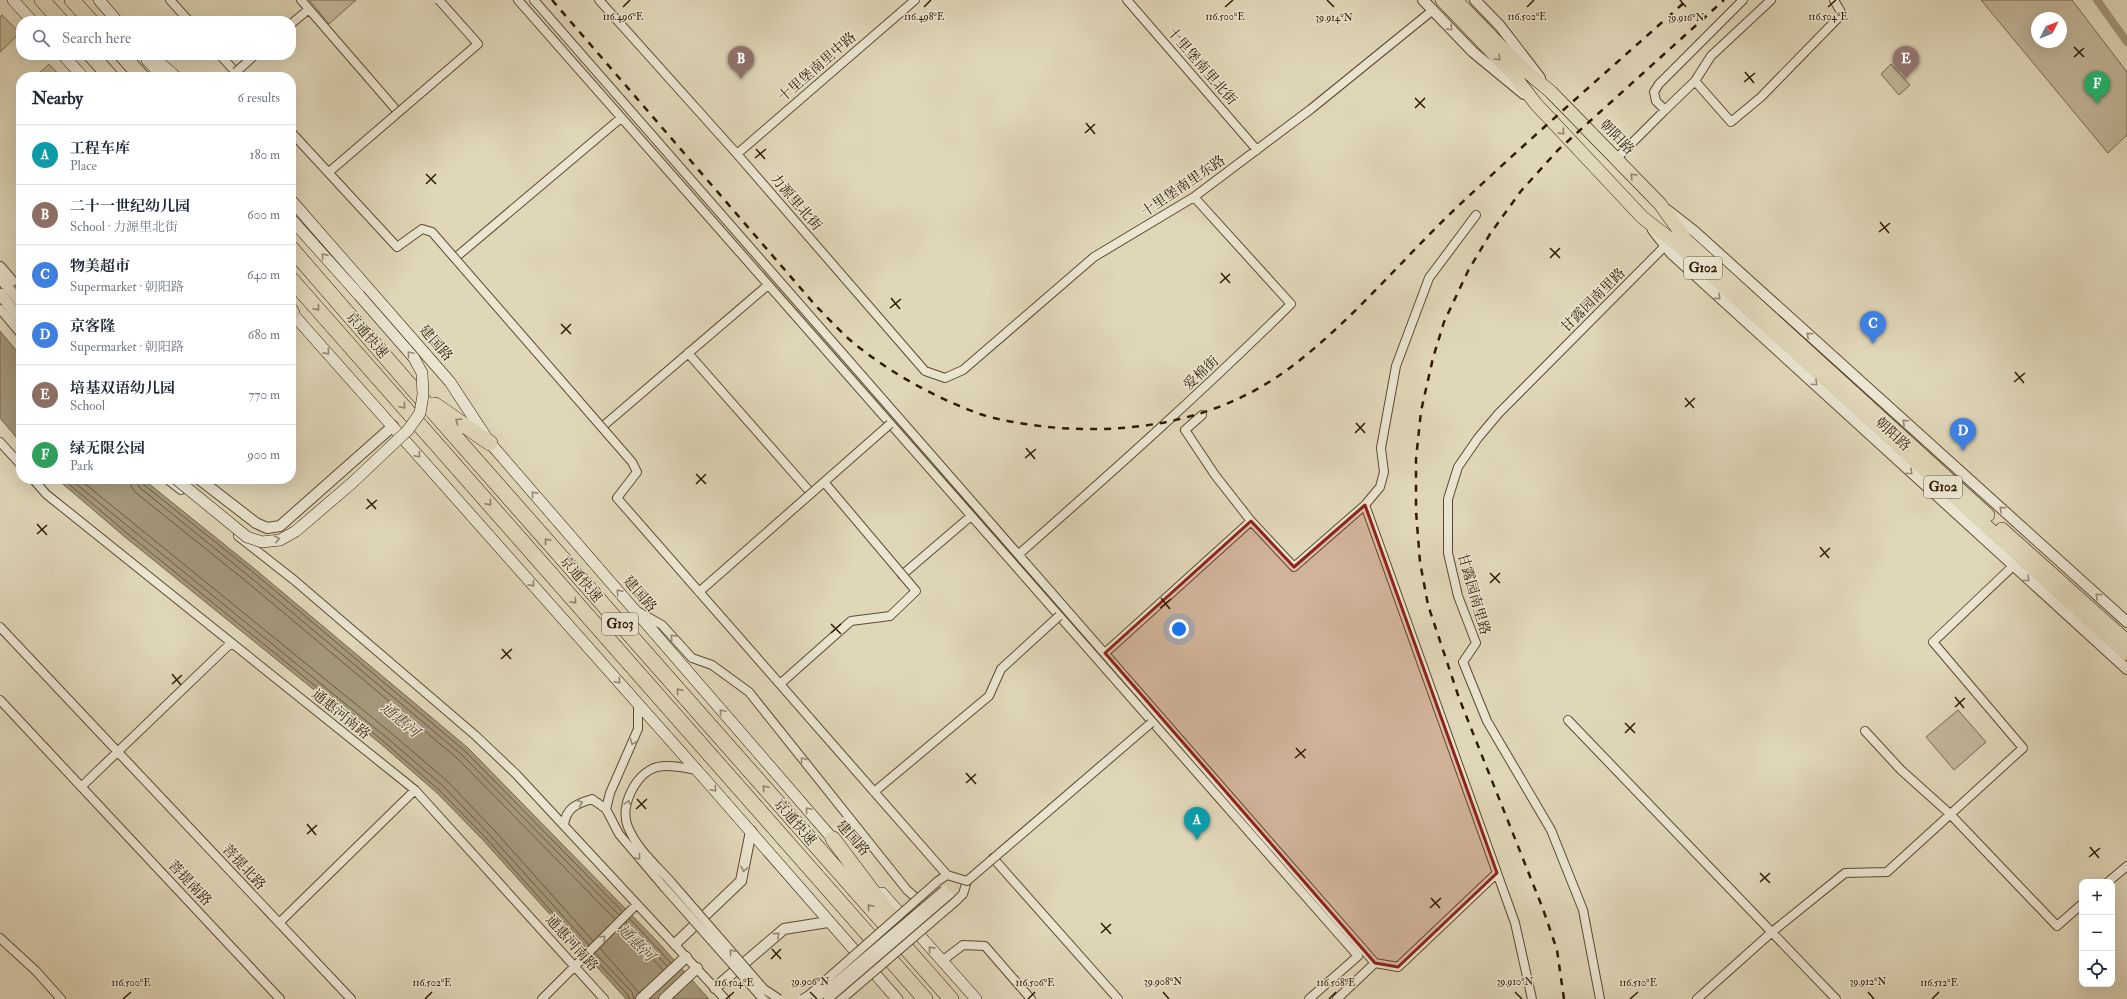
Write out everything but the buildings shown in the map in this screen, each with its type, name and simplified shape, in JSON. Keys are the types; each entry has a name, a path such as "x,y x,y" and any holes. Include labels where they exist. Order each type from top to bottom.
{"highway":[{"path":"42,0 56,16"},
{"path":"72,0 86,16"},
{"name":"朝阳路","path":"1442,0 1512,73 1536,104 1643,218 1678,245 1763,316 2127,641"},
{"name":"朝阳路","path":"1456,0 1520,66 1551,92 1660,204 1685,239 1763,316 2127,654"},
{"path":"96,60 106,72"},
{"path":"127,60 137,72"},
{"name":"京通快速","path":"296,254 414,390 952,999"},
{"name":"京通快速","path":"296,285 925,999"},
{"path":"414,390 490,443"},
{"path":"833,839 952,999"}],"main road":[{"path":"13,0 27,16"},
{"path":"99,0 113,16"},
{"path":"68,60 78,72"},
{"path":"148,60 159,72"},
{"path":"157,60 170,72"},
{"name":"建国路","path":"296,206 450,382 490,443 833,839 976,999"},
{"path":"182,484 247,537 262,542 280,540 296,532 352,483 408,430 420,413 423,395 422,373 414,358 296,225"},
{"path":"0,294 16,314"},
{"path":"296,318 751,831 828,922 897,999"}],"street":[{"path":"170,0 184,16"},
{"path":"301,0 398,112"},
{"path":"328,172 478,44 439,0"},
{"path":"518,0 1059,616 1151,723 1358,956 1310,999"},
{"path":"534,0 1105,652 1375,963 1398,967 1497,873"},
{"name":"力源里北街","path":"599,0 737,154 925,371 945,378"},
{"name":"十里堡南里中路","path":"737,154 915,0"},
{"name":"十里堡南里北街","path":"1128,0 1257,150"},
{"name":"朝阳路","path":"1423,0 1473,52 1536,104"},
{"name":"朝阳路","path":"1475,0 1500,26 1551,92"},
{"path":"1665,110 1656,101 1654,92 1659,84 1702,38 1743,0"},
{"path":"1616,159 1696,81 1711,56 1771,0"},
{"path":"1696,81 1732,122 1761,97 1842,14 1834,0"},
{"path":"296,20 309,9"},
{"name":"十里堡南里东路","path":"945,378 963,370 1094,257 1194,197 1311,109 1433,10"},
{"path":"225,60 236,72"},
{"path":"240,72 251,60"},
{"path":"455,258 622,118"},
{"path":"296,137 397,247 422,228 432,232 632,462 637,472 616,498 947,875 967,881"},
{"name":"爱棉街","path":"1019,554 1130,456 1227,367 1291,304 1194,197"},
{"path":"1202,415 1185,430 1215,475 1251,521 1294,567 1365,505 1380,487 1384,472 1381,448 1396,366 1415,311 1429,278 1476,215"},
{"name":"朝阳路","path":"1643,218 1666,245 1670,253 1763,316 2127,622"},
{"name":"甘露园南里路","path":"1600,999 1583,910 1552,830 1487,722 1462,662 1476,643 1458,596 1448,553 1448,499 1458,467 1478,438 1495,418 1666,245"},
{"path":"0,267 16,286"},
{"path":"0,278 16,297"},
{"path":"602,427 768,285"},
{"path":"0,309 16,328"},
{"name":"朝阳路","path":"1763,316 1811,380 2127,669"},
{"path":"688,353 811,493"},
{"path":"699,592 890,424"},
{"path":"205,484 256,523 267,528 280,526 287,522 392,426"},
{"path":"0,442 16,460"},
{"path":"780,684 851,621 890,616 916,591 824,482"},
{"name":"通惠河南路","path":"37,484 46,494 415,790 576,966 604,999"},
{"path":"173,484 294,580 476,736 516,774 725,999"},
{"path":"216,484 258,517 267,528"},
{"path":"1365,505 1515,923 1532,999"},
{"path":"902,575 971,516"},
{"path":"1105,652 1251,521"},
{"path":"1697,999 1772,932 1845,873 1887,872 2023,748 1934,642 2013,566"},
{"path":"633,609 662,625 692,658 712,665 749,692 907,890 916,898 929,904"},
{"path":"874,792 989,696 1001,669 1059,616"},
{"name":"菩提北路","path":"0,627 351,999"},
{"path":"82,786 231,643"},
{"name":"菩提南路","path":"0,700 280,999"},
{"path":"606,809 610,793 638,729 638,704"},
{"path":"1568,720 1836,999"},
{"path":"842,999 956,901 963,894 967,881 1151,723"},
{"path":"1865,731 1901,770 1950,814 2057,926 2079,907"},
{"path":"697,770 675,766 657,767 640,778 630,796 626,809 627,825 635,842 764,989 779,999"},
{"path":"279,923 415,790"},
{"path":"564,825 565,815 576,804 592,799 606,809 619,834 763,999"},
{"path":"675,944 742,881 751,831"},
{"path":"993,858 1118,999"},
{"path":"2112,879 2127,866"},
{"path":"802,999 809,995 938,881 947,875"},
{"path":"816,999 929,904 947,892 828,999"},
{"path":"542,999 637,904"},
{"path":"715,988 784,929 828,922"},
{"path":"0,938 36,971 61,999"},
{"path":"942,961 962,945 985,946 1032,999"},
{"path":"641,999 686,957"},
{"path":"1337,999 1375,963"},
{"path":"664,999 697,968"}],"highlighted area":[{"path":"1365,505 1497,873 1398,967 1375,963 1105,653 1251,521 1294,567"}],"shaded area":[{"path":"309,0 356,0 329,24"},
{"path":"1981,0 2072,0 2127,72 2127,135 2108,153"},
{"path":"2,15 16,29 16,37 0,52 0,17"},
{"path":"49,64 56,72 40,72"},
{"path":"1891,64 1910,85 1899,95 1881,74"},
{"path":"1958,710 1986,742 1954,770 1926,737"}],"water":[{"path":"0,331 16,350 16,437 0,418"},
{"name":"通惠河","path":"63,484 149,484 256,570 468,748 657,941 709,999 626,999 483,840 437,793 381,744 125,537"}],"waterway":[{"path":"2097,0 2127,42"}],"railway":[{"path":"552,0 816,306 850,340 895,373 945,400 980,414 1013,422 1048,427 1080,429 1111,429 1142,426 1173,421 1203,413 1232,402 1287,370 1310,352 1373,293 1433,231 1482,184 1687,0"},
{"path":"1564,999 1557,950 1543,909 1459,698 1428,605 1420,562 1416,511 1416,459 1421,411 1433,358 1444,322 1468,271 1490,234 1521,191 1558,150 1724,0"}],"place":[{"name":"二十一世纪幼儿园","path":"741,79"},
{"name":"培基双语幼儿园","path":"1906,79"},
{"name":"绿无限公园","path":"2097,104"},
{"name":"物美超市","path":"1873,344"},
{"name":"京客隆","path":"1963,451"},
{"name":"工程车库","path":"1197,840"}]}
